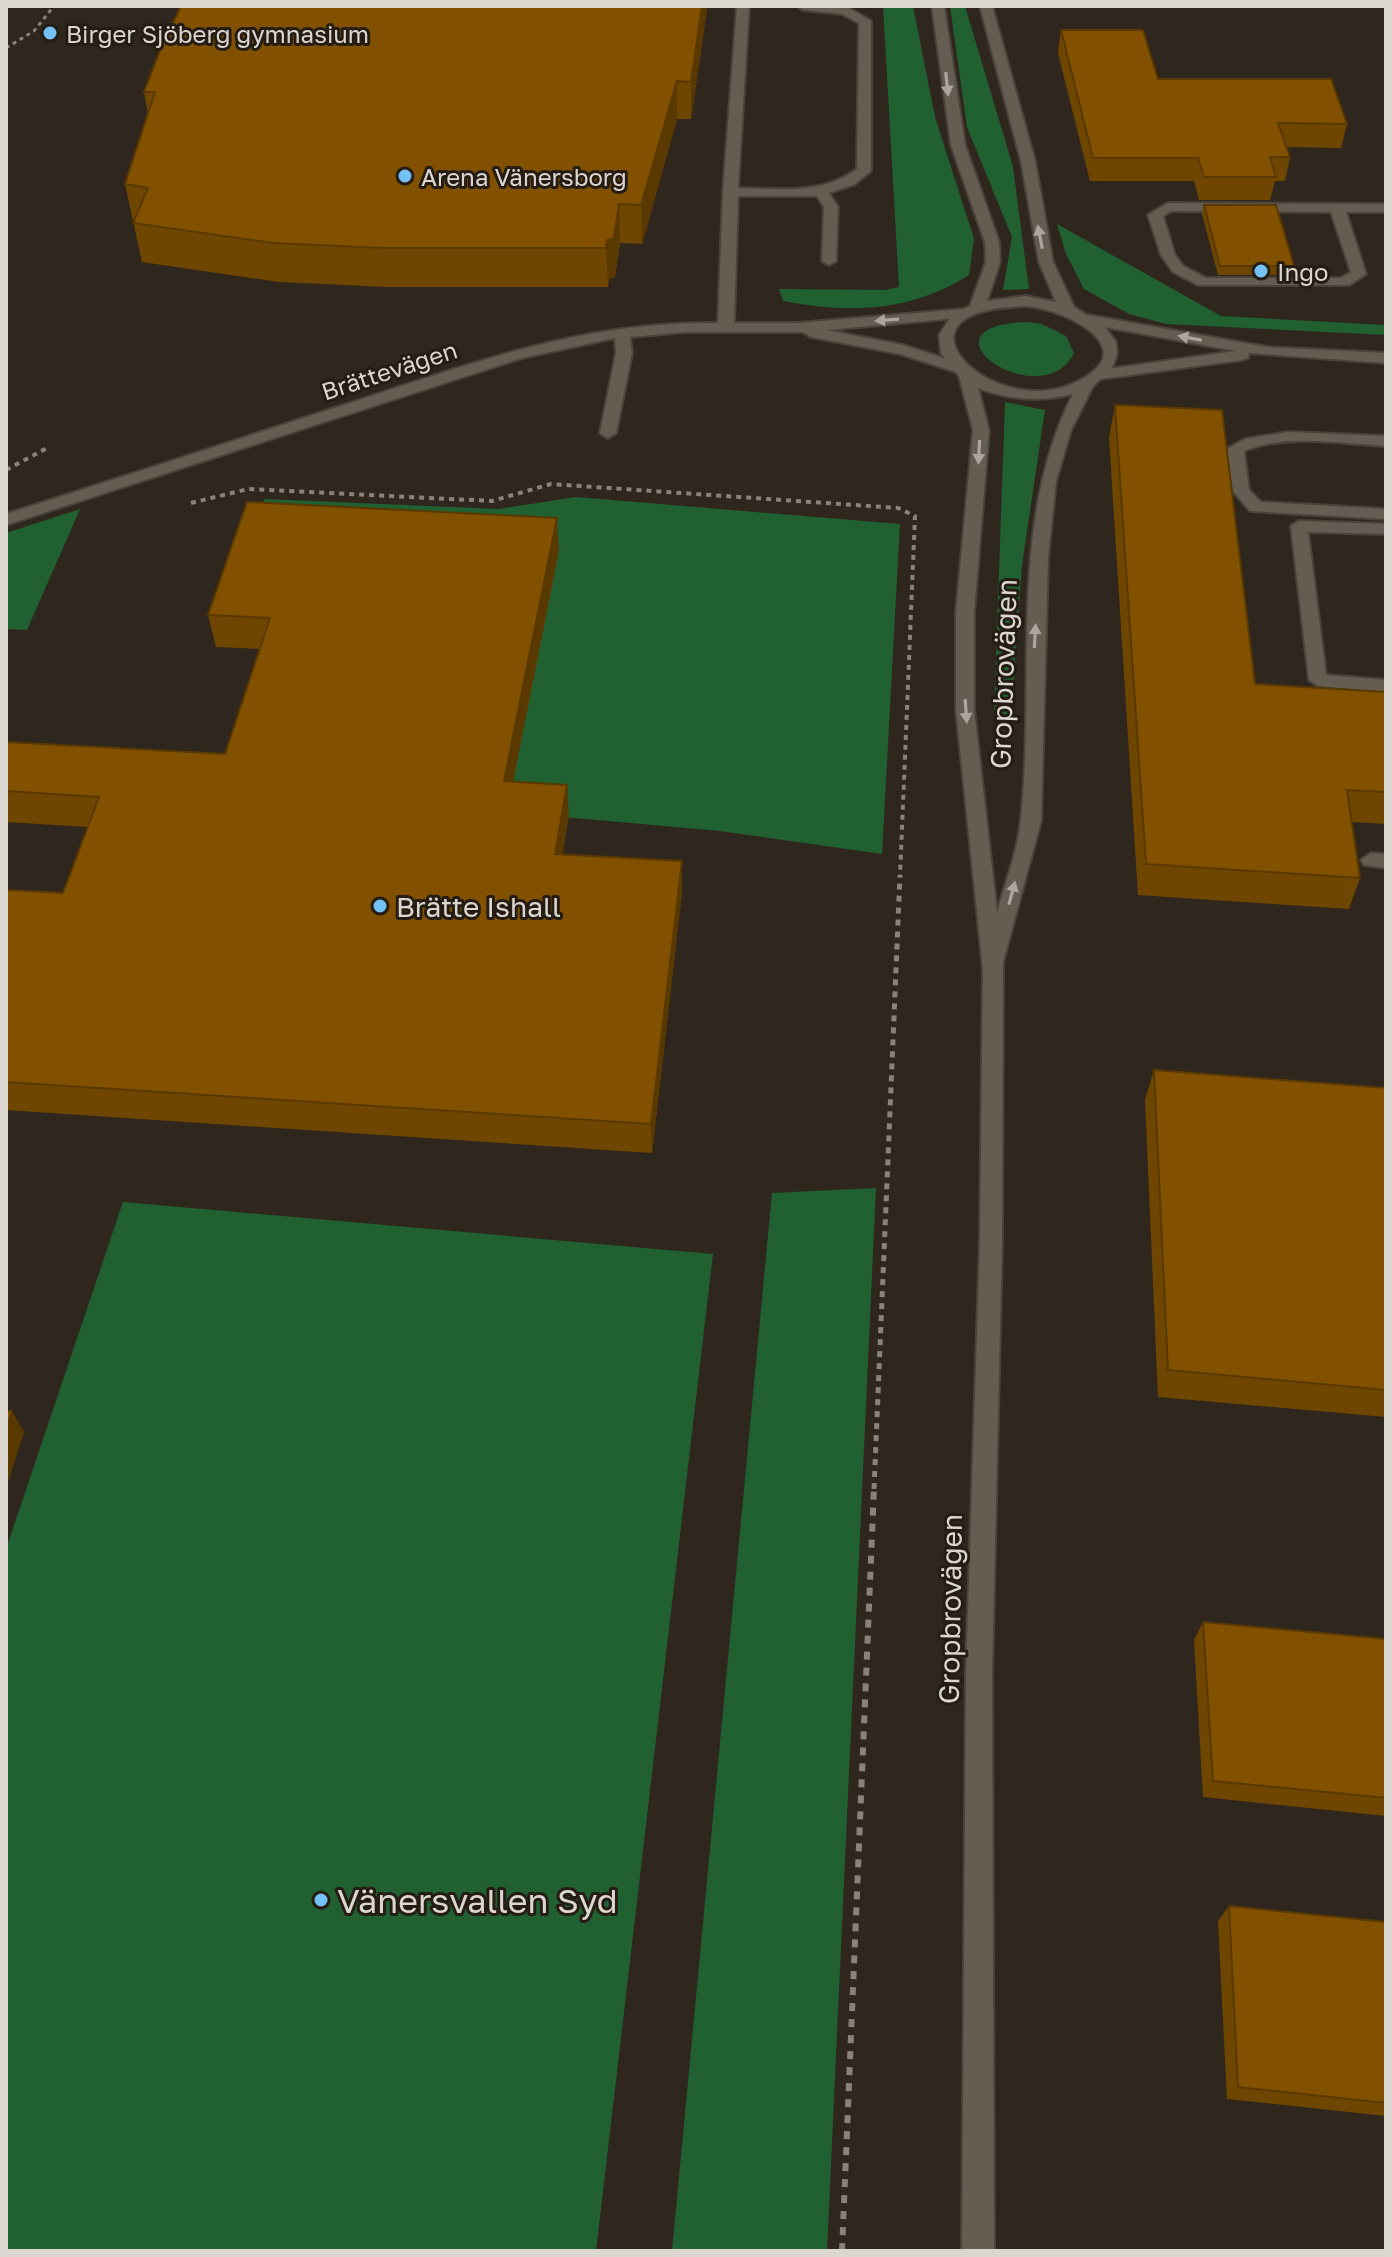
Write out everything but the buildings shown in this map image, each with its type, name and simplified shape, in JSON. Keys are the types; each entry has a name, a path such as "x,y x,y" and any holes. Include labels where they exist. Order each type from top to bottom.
{"street":[{"path":"726,326 730,192 743,6"},
{"path":"730,192 820,190 853,180 864,171 865,21 845,10 803,6"},
{"path":"938,6 958,145 992,242 993,262 971,311"},
{"path":"986,6 1028,161 1046,262 1067,309"},
{"path":"820,190 831,207 829,261"},
{"path":"1337,208 1359,274 1344,282 1203,282 1178,269 1168,255 1155,215 1168,207 1386,208"},
{"path":"1093,379 1109,361 1109,347 1102,333 1088,320 1067,309 1026,301 971,311 953,324 946,336 945,348 961,371 987,386 1021,393 1056,393 1093,379 1267,352"},
{"name":"Brättevägen","path":"7,516 560,343 622,333 726,326 798,328 971,311"},
{"path":"1088,320 1267,352 1386,358"},
{"name":"Brättevägen","path":"798,328 903,350 961,371"},
{"path":"608,433 624,353 622,333"},
{"name":"Gropbrovägen","path":"961,371 981,430 965,613 965,709 993,969 991,1240 979,1673 978,2251"},
{"name":"Gropbrovägen","path":"993,969 1031,821 1039,558 1048,481 1063,430 1093,379"},
{"path":"1386,441 1275,437 1249,441 1235,449 1241,491 1256,507 1386,514"},
{"path":"1386,529 1299,526 1318,680 1386,686"}],"path":[{"path":"6,48 47,19 54,6"},
{"path":"6,470 49,447"},
{"path":"178,506 248,489 492,501 551,484 898,508 915,516 842,2251"}],"green space":[{"path":"883,6 913,6 935,117 974,239 969,275 925,296 879,307 831,308 783,301 779,289 885,290 899,287"},
{"path":"950,6 965,6 1013,167 1029,289 1003,290 1012,237 967,127"},
{"path":"1057,224 1221,316 1386,325 1386,335 1166,324 1129,314 1084,289 1066,254"},
{"path":"1027,322 1042,324 1066,336 1074,353 1058,370 1036,376 1014,373 994,363 981,351 980,338 994,327"},
{"path":"1005,402 1045,410 1022,565 1011,715 994,714"},
{"path":"576,497 900,524 882,854 720,831 507,812 256,516 265,499 498,509"},
{"path":"80,509 27,630 6,629 6,533"},
{"path":"876,1188 827,2251 672,2251 772,1193"},
{"name":"Vänersvallen Syd","path":"123,1202 713,1254 596,2251 6,2251 6,1549"}],"place":[{"name":"Birger Sjöberg gymnasium","path":"50,33"},
{"name":"Arena Vänersborg","path":"405,176"},
{"name":"Ingo","path":"1261,271"},
{"name":"Brätte Ishall","path":"380,906"},
{"name":"Vänersvallen Syd","path":"321,1900"}]}
